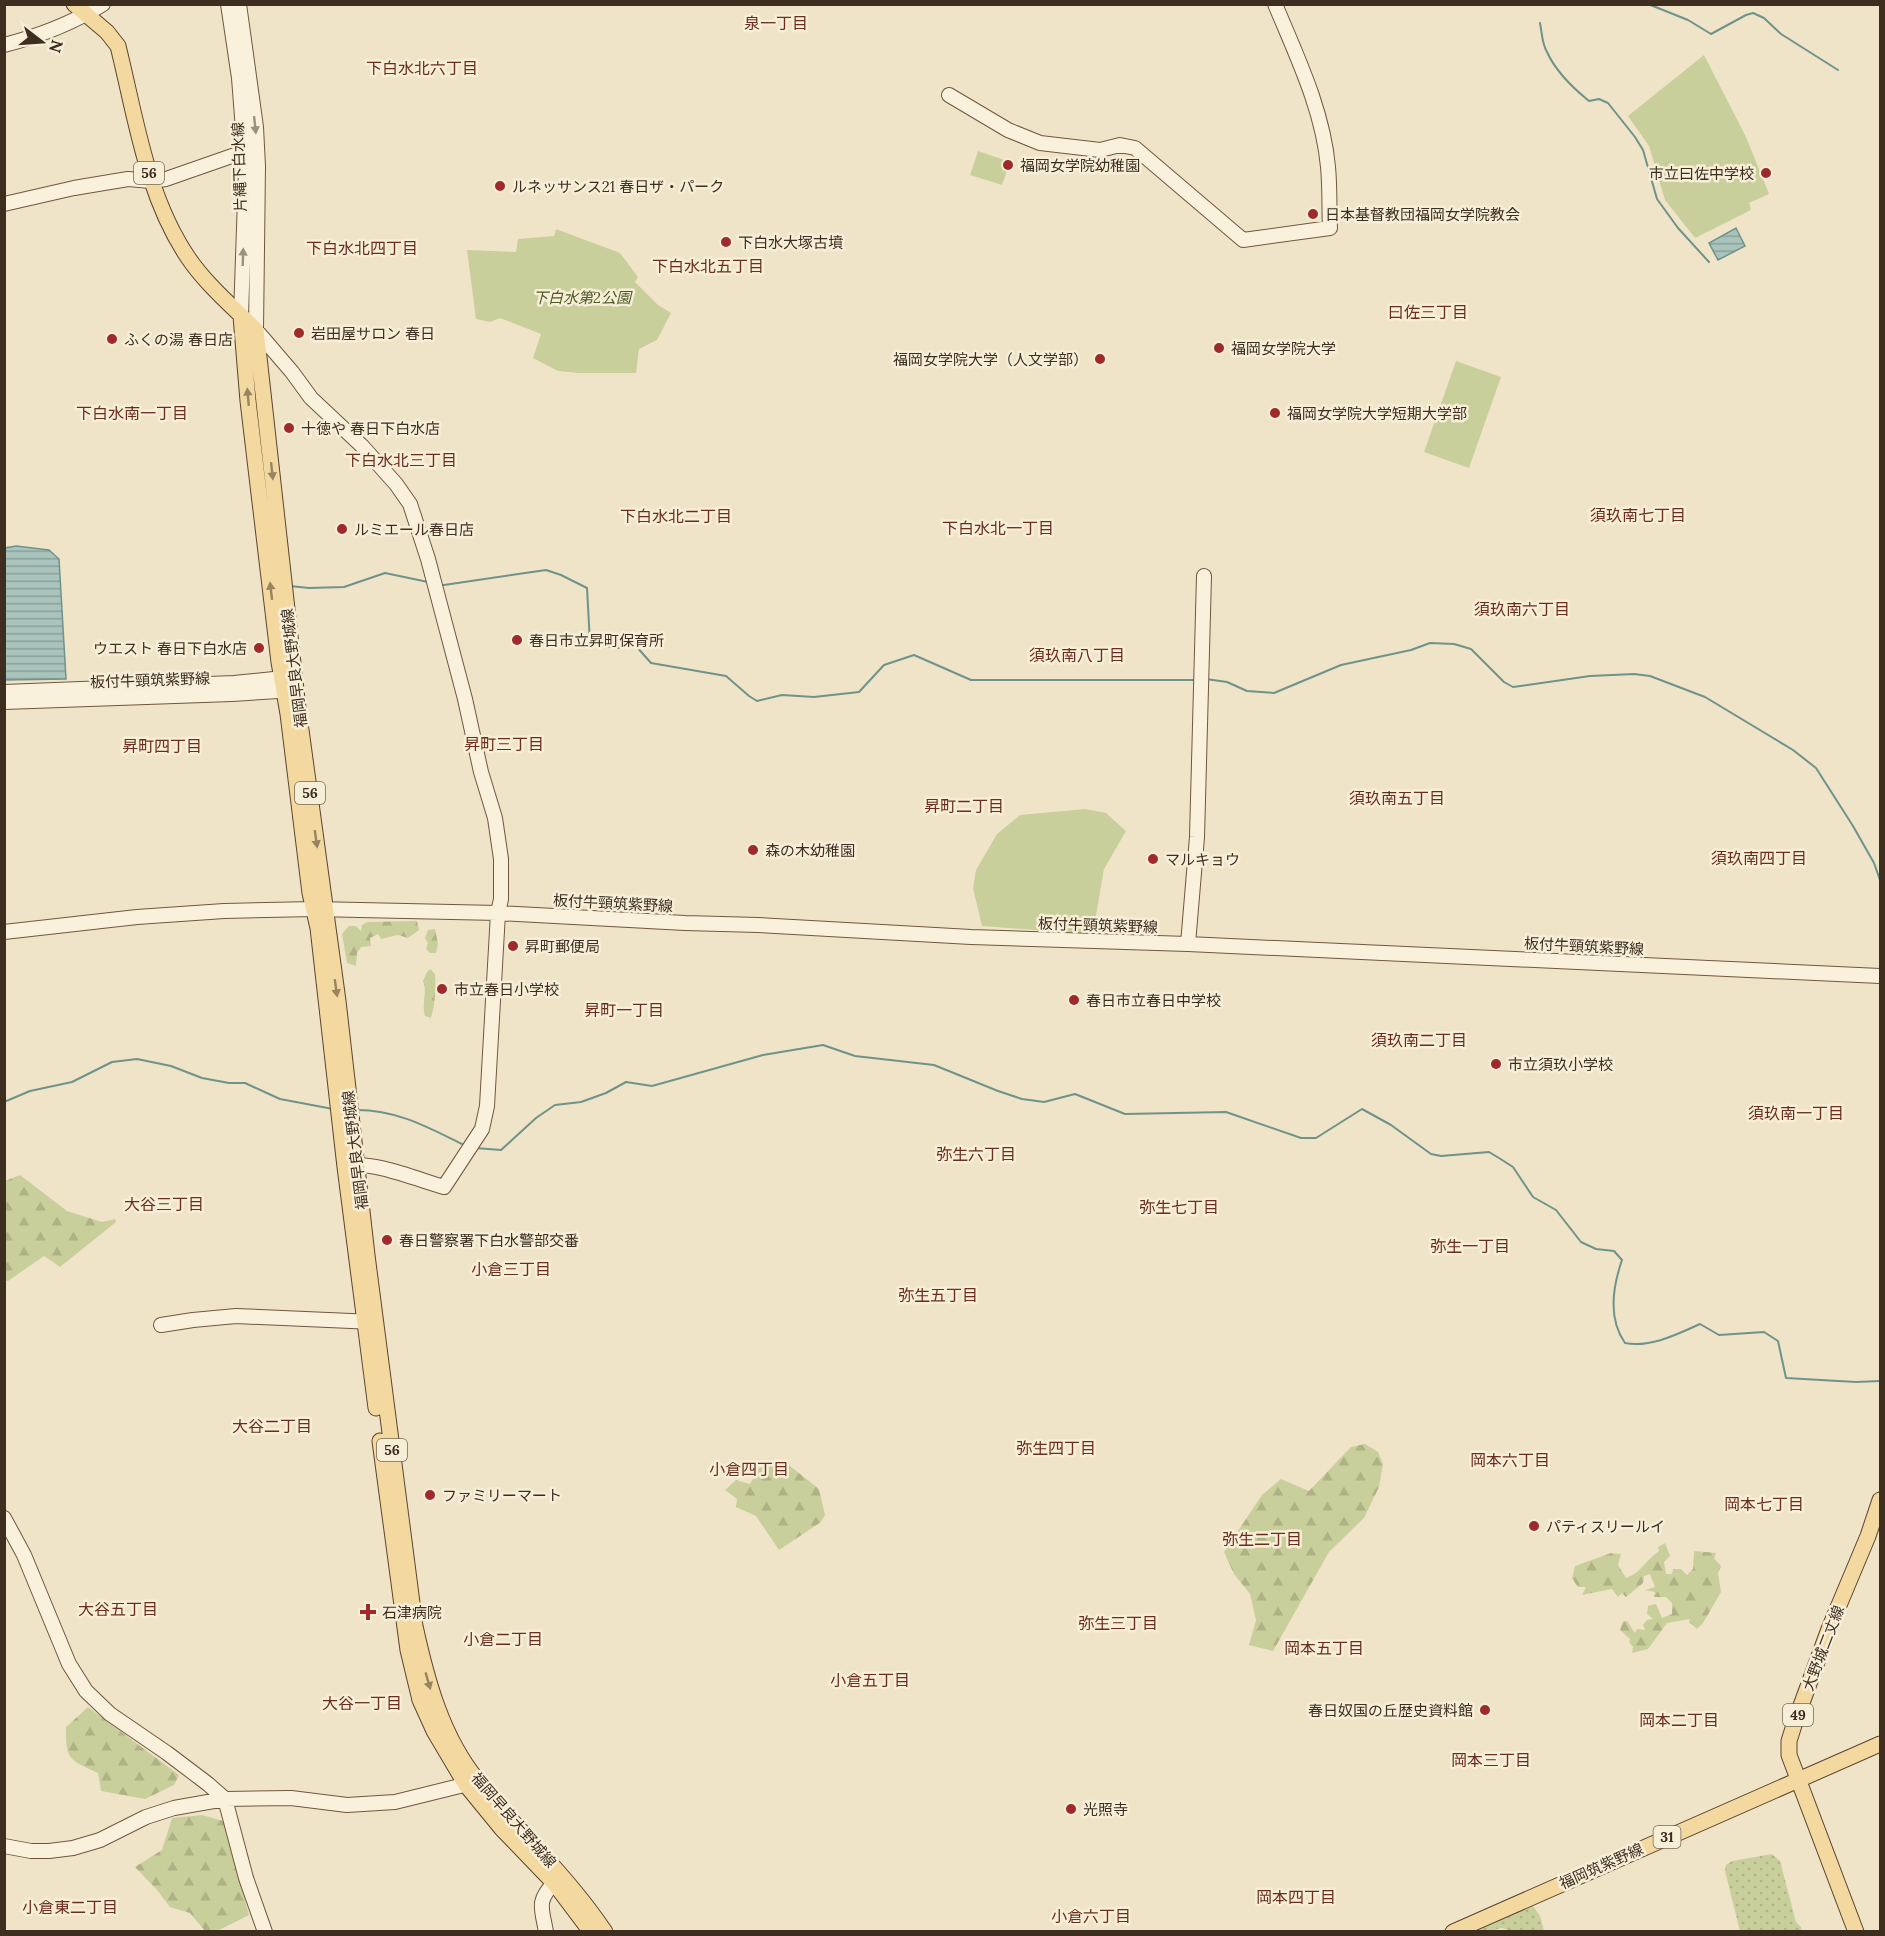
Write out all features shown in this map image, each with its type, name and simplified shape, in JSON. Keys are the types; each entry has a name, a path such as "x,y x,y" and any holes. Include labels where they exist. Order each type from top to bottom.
{"main road":[{"name":"56","path":"74,4 107,32 118,46 151,182 172,229 189,259 256,330"},
{"name":"福岡早良大野城線","path":"241,316 248,401 290,684 371,1322 415,1626 422,1659 444,1726 472,1783 502,1829 554,1883 591,1932"},
{"name":"福岡早良大野城線","path":"256,330 290,684"},
{"name":"大野城二丈線","path":"1856,1932 1789,1755 1789,1742 1829,1629 1881,1500"},
{"name":"福岡筑紫野線","path":"1453,1932 1881,1744"},
{"name":"福岡早良大野城線","path":"472,1783 563,1875 605,1932"}],"street":[{"path":"4,45 27,39 86,15 103,4"},
{"name":"片縄下白水線","path":"228,4 251,150 241,316"},
{"name":"片縄下白水線","path":"239,4 251,150 256,330"},
{"path":"949,95 1008,130 1040,143 1100,150 1120,145 1135,148 1243,240 1330,228 1328,166 1320,125 1308,83 1275,4"},
{"path":"4,204 74,188 128,179 151,182 166,179 251,150"},
{"path":"256,330 311,398 362,446 396,484 410,504 428,558 465,699 481,771 495,818 501,859 501,899 498,913 487,1106 482,1129 444,1187 371,1166 350,1165"},
{"path":"1188,944 1197,837 1204,576"},
{"name":"板付牛頸筑紫野線","path":"4,692 223,684 290,684"},
{"name":"板付牛頸筑紫野線","path":"4,702 232,694 290,684"},
{"name":"板付牛頸筑紫野線","path":"4,932 213,912 320,910 498,913 685,923 758,924 971,937 1188,944 1881,976"},
{"path":"161,1325 236,1316 371,1322"},
{"path":"4,1518 24,1555 69,1664 86,1691 110,1714 176,1759 225,1799 246,1878 265,1932"},
{"path":"4,1846 40,1851 74,1848 100,1840 124,1826 159,1813 225,1799 291,1798 347,1805 395,1802 472,1783"},
{"path":"546,1932 541,1902 544,1894 554,1883"}],"green space":[{"path":"1704,55 1746,137 1769,194 1749,203 1751,210 1695,238 1665,200 1649,146 1628,116"},
{"path":"978,151 1010,162 1002,185 970,175"},
{"name":"下白水第2公園","path":"556,229 620,253 638,277 635,282 658,305 671,313 657,340 639,349 636,373 558,371 533,358 541,334 500,318 490,322 476,319 467,250 516,252 518,239 554,236"},
{"path":"1456,361 1501,377 1469,468 1424,452"},
{"path":"1085,809 1106,813 1126,831 1104,869 1094,927 1086,934 982,926 973,888 976,870 997,834 1020,815"},
{"path":"417,921 419,930 408,938 398,935 381,939 378,934 370,938 371,946 361,947 357,953 356,966 347,963 342,934 349,926 356,926 361,931 362,925 367,922"},
{"path":"435,929 438,944 436,953 430,953 426,949 428,943 425,938 428,930"},
{"path":"430,969 435,974 431,1018 425,1016 423,981"},
{"path":"20,1175 67,1211 102,1222 115,1219 116,1222 60,1267 44,1256 5,1281 5,1181"},
{"path":"1365,1444 1378,1452 1383,1464 1379,1487 1364,1518 1329,1552 1273,1651 1249,1645 1256,1620 1250,1594 1234,1574 1224,1552 1262,1495 1281,1479 1309,1491 1351,1447"},
{"path":"785,1462 819,1489 825,1515 821,1522 779,1550 756,1516 736,1507 737,1499 725,1490 736,1480 750,1484 759,1468"},
{"path":"1665,1543 1670,1556 1664,1562 1666,1574 1672,1574 1673,1569 1681,1569 1687,1575 1693,1569 1694,1551 1716,1553 1714,1558 1721,1566 1718,1573 1721,1592 1697,1629 1689,1622 1690,1619 1667,1623 1648,1649 1632,1653 1633,1647 1629,1642 1630,1639 1620,1630 1623,1621 1627,1621 1635,1633 1637,1629 1645,1630 1643,1625 1647,1620 1653,1619 1647,1614 1648,1606 1656,1604 1662,1618 1672,1614 1672,1603 1666,1597 1654,1597 1655,1592 1645,1590 1655,1587 1650,1574 1644,1576 1643,1583 1626,1597 1622,1593 1618,1597 1612,1589 1582,1595 1586,1587 1578,1587 1572,1578 1575,1566 1611,1553 1621,1554 1618,1565 1626,1578 1640,1569 1659,1551 1658,1547"},
{"path":"88,1707 179,1775 174,1785 145,1799 101,1791 98,1773 75,1761 68,1753 66,1727"},
{"path":"202,1815 223,1821 249,1915 217,1931 205,1931 190,1913 170,1907 135,1867 162,1850 172,1818"},
{"path":"1772,1854 1780,1861 1796,1922 1802,1931 1740,1931 1725,1871 1726,1865 1732,1861"},
{"path":"1533,1906 1540,1916 1544,1931 1510,1931 1502,1928 1476,1931"}],"water":[{"path":"1736,228 1745,246 1718,260 1709,243"},
{"path":"16,546 49,550 59,559 66,679 5,680 5,548"}],"waterway":[{"path":"1648,4 1688,20 1711,34 1753,13 1764,18 1781,34 1838,70"},
{"path":"1540,23 1544,46 1550,59 1571,85 1589,101 1599,99 1608,103 1635,137 1643,150 1657,199 1678,228 1709,262"},
{"path":"439,585 546,570 561,575 587,588 590,643 618,648 635,645 651,663 726,676 757,701 782,695 814,697 859,692 884,665 914,655 971,680 1197,680"},
{"path":"290,586 344,587 385,573 428,582"},
{"path":"1206,679 1227,682 1247,691 1274,693 1341,665 1411,650 1430,643 1454,644 1471,649 1504,682 1513,687 1590,676 1634,674 1650,676 1705,697 1793,750 1816,768 1853,826 1874,863 1880,880"},
{"path":"475,1148 501,1150 536,1118 555,1105 581,1102 606,1093 626,1082 652,1086 763,1055 823,1045 855,1056 934,1065 1022,1099 1044,1102 1075,1094 1125,1114 1226,1112 1301,1138 1316,1138 1362,1109 1391,1125 1431,1154 1441,1156 1489,1152 1513,1167 1533,1197 1556,1210 1581,1242 1596,1249 1614,1251 1622,1260 1616,1281 1614,1313 1616,1324 1625,1343 1654,1342 1700,1324 1719,1335 1764,1332 1778,1341 1786,1378 1880,1381"},
{"path":"4,1102 30,1091 72,1082 112,1062 137,1059 171,1066 202,1078 229,1083 245,1083 280,1099 333,1109"},
{"path":"357,1110 400,1117 426,1126 464,1145"}],"place":[{"name":"福岡女学院幼稚園","path":"1008,165"},
{"name":"市立曰佐中学校","path":"1766,173"},
{"name":"ルネッサンス21 春日ザ・パーク","path":"500,186"},
{"name":"日本基督教団福岡女学院教会","path":"1313,214"},
{"name":"下白水大塚古墳","path":"726,242"},
{"name":"岩田屋サロン 春日","path":"299,333"},
{"name":"ふくの湯 春日店","path":"112,339"},
{"name":"福岡女学院大学","path":"1219,348"},
{"name":"福岡女学院大学（人文学部）","path":"1100,359"},
{"name":"福岡女学院大学短期大学部","path":"1275,413"},
{"name":"十徳や 春日下白水店","path":"289,428"},
{"name":"ルミエール春日店","path":"342,529"},
{"name":"春日市立昇町保育所","path":"517,640"},
{"name":"ウエスト 春日下白水店","path":"259,648"},
{"name":"森の木幼稚園","path":"753,850"},
{"name":"マルキョウ","path":"1153,859"},
{"name":"昇町郵便局","path":"513,946"},
{"name":"市立春日小学校","path":"442,989"},
{"name":"春日市立春日中学校","path":"1074,1000"},
{"name":"市立須玖小学校","path":"1496,1064"},
{"name":"春日警察署下白水警部交番","path":"387,1240"},
{"name":"ファミリーマート","path":"430,1495"},
{"name":"パティスリールイ","path":"1534,1526"},
{"name":"石津病院","path":"368,1612"},
{"name":"春日奴国の丘歴史資料館","path":"1485,1710"},
{"name":"光照寺","path":"1071,1809"}],"district":[{"name":"泉一丁目","path":"776,23"},
{"name":"下白水北六丁目","path":"422,68"},
{"name":"下白水北四丁目","path":"362,248"},
{"name":"下白水北五丁目","path":"708,266"},
{"name":"曰佐三丁目","path":"1428,312"},
{"name":"下白水南一丁目","path":"132,413"},
{"name":"下白水北三丁目","path":"401,460"},
{"name":"須玖南七丁目","path":"1638,515"},
{"name":"下白水北二丁目","path":"676,516"},
{"name":"下白水北一丁目","path":"998,528"},
{"name":"須玖南六丁目","path":"1522,609"},
{"name":"須玖南八丁目","path":"1077,655"},
{"name":"昇町三丁目","path":"504,744"},
{"name":"昇町四丁目","path":"162,746"},
{"name":"須玖南五丁目","path":"1397,798"},
{"name":"昇町二丁目","path":"964,806"},
{"name":"須玖南四丁目","path":"1759,858"},
{"name":"昇町一丁目","path":"624,1010"},
{"name":"須玖南二丁目","path":"1419,1040"},
{"name":"須玖南一丁目","path":"1796,1113"},
{"name":"弥生六丁目","path":"976,1154"},
{"name":"大谷三丁目","path":"164,1204"},
{"name":"弥生七丁目","path":"1179,1207"},
{"name":"弥生一丁目","path":"1470,1246"},
{"name":"小倉三丁目","path":"511,1269"},
{"name":"弥生五丁目","path":"938,1295"},
{"name":"大谷二丁目","path":"272,1426"},
{"name":"弥生四丁目","path":"1056,1448"},
{"name":"岡本六丁目","path":"1510,1460"},
{"name":"小倉四丁目","path":"749,1469"},
{"name":"岡本七丁目","path":"1764,1504"},
{"name":"弥生二丁目","path":"1262,1539"},
{"name":"大谷五丁目","path":"118,1609"},
{"name":"弥生三丁目","path":"1118,1623"},
{"name":"小倉二丁目","path":"503,1639"},
{"name":"岡本五丁目","path":"1324,1648"},
{"name":"小倉五丁目","path":"870,1680"},
{"name":"大谷一丁目","path":"362,1703"},
{"name":"岡本二丁目","path":"1679,1720"},
{"name":"岡本三丁目","path":"1491,1760"},
{"name":"岡本四丁目","path":"1296,1897"},
{"name":"小倉東二丁目","path":"70,1907"},
{"name":"小倉六丁目","path":"1091,1916"}]}
